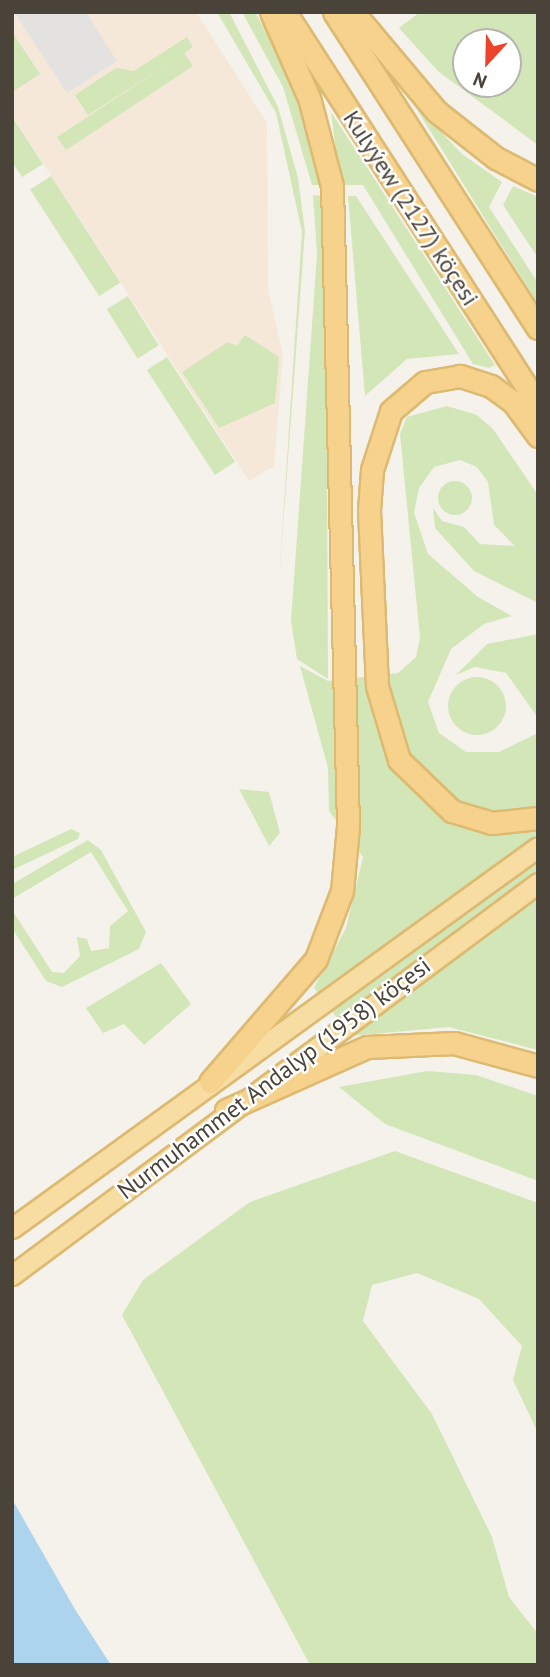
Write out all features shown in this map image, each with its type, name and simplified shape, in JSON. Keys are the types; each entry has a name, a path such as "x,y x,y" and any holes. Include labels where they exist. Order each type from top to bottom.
{"highway":[{"path":"210,1082 302,981 335,917 348,826 332,186 309,98 271,12"},
{"name":"Kulyýew (2127) köçesi","path":"285,12 538,404"},
{"name":"Kulyýew (2127) köçesi","path":"334,12 538,328"},
{"path":"353,12 436,111 496,158 538,180"},
{"path":"538,436 513,402 460,376 425,382 391,411 372,470 373,646 390,741 417,783 452,811 473,819 538,818"},
{"path":"226,1110 367,1047 453,1043 538,1066"}],"main road":[{"name":"Nurmuhammet Andalyp (1958) köçesi","path":"12,1228 538,847"},
{"name":"Nurmuhammet Andalyp (1958) köçesi","path":"12,1275 226,1110 538,883"}],"shaded area":[{"path":"12,12 196,12 267,123 268,289 283,355 274,466 249,481 12,115"},
{"path":"14,12 86,12 117,61 67,93"}],"green space":[{"path":"217,12 229,12 278,107 298,178 305,231 279,580 302,232 276,113"},
{"path":"242,12 255,12 300,99 321,185 312,185 283,87"},
{"path":"420,12 538,12 538,145 474,98 522,98 522,28 452,28 452,82 439,72 399,28"},
{"path":"12,32 40,74 12,92"},
{"path":"187,37 193,47 184,53 193,66 66,150 57,137 176,59 88,115 75,95 116,68 134,71"},
{"path":"411,100 462,154 502,182 489,207 538,283 538,304"},
{"path":"331,112 495,365 489,368 473,364 363,185 340,185"},
{"path":"13,118 43,164 22,177 12,162"},
{"path":"51,176 120,283 99,296 30,190"},
{"path":"513,186 538,197 538,258 503,205"},
{"path":"313,195 322,196 326,255 328,679 297,659 291,621 317,254"},
{"path":"348,196 356,196 459,354 407,359 365,396"},
{"path":"128,296 159,345 138,358 107,309"},
{"path":"245,335 279,357 275,403 219,428 182,372 228,342 237,346"},
{"path":"167,357 235,462 215,475 147,370"},
{"path":"447,406 477,415 493,429 538,495 538,603 474,571 435,528 433,508 442,521 464,527 480,544 515,546 494,525 488,482 477,467 460,460 434,467 419,488 414,513 428,554 478,597 512,616 484,624 451,649 428,702 439,733 466,752 499,752 538,733 538,1050 449,1027 351,1036 314,988 346,928 363,857 329,811 328,768 300,666 328,681 398,673 416,657 420,638 400,434 407,417"},
{"path":"455,481 467,486 472,498 467,510 455,515 443,510 438,498 443,486"},
{"path":"538,634 538,718 506,673 475,667 456,675 487,644"},
{"path":"471,677 483,677 498,685 506,700 506,712 498,727 483,735 471,735 456,727 448,712 448,700 456,685"},
{"path":"239,789 269,792 280,833 269,846"},
{"path":"71,829 80,833 78,839 12,870 12,857"},
{"path":"88,840 101,850 146,932 139,949 62,987 46,981 12,928 12,910 52,972 64,973 80,956 77,937 87,939 91,951 109,948 110,926 128,911 91,852 12,899 12,884"},
{"path":"161,963 191,1004 144,1045 124,1024 103,1033 86,1008"},
{"path":"427,1071 476,1075 538,1096 538,1181 385,1124 339,1087"},
{"path":"395,1151 538,1203 538,1433 513,1380 522,1346 479,1299 417,1273 372,1285 363,1321 432,1414 492,1537 509,1597 538,1634 538,1665 310,1665 122,1315 143,1280 250,1202"}],"water":[{"path":"12,1499 76,1611 111,1665 12,1665"}]}
